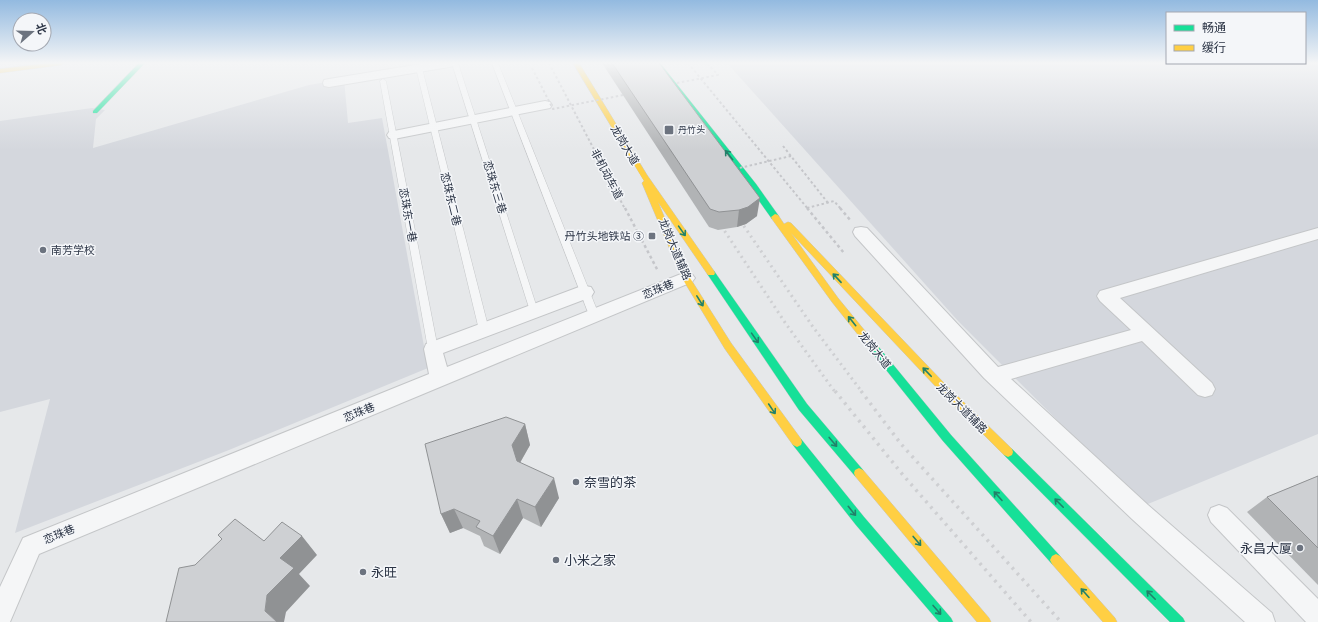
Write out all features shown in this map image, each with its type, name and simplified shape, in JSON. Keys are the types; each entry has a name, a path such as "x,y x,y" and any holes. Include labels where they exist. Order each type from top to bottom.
{"main road":[{"path":"95,112 114,92"},
{"name":"龙岗大道","path":"593,92 644,176 803,407 985,622"},
{"name":"龙岗大道","path":"680,92 753,186 835,300 947,438 1111,622"},
{"name":"龙岗大道辅路","path":"644,176 686,278 728,346 782,423 860,521 947,622"},
{"name":"龙岗大道辅路","path":"753,186 860,303 940,386 1179,622"}],"street":[{"path":"394,135 545,105"},
{"path":"860,232 995,376 1140,512 1262,622"},
{"path":"1204,389 1106,296 1318,233"},
{"name":"恋珠巷","path":"0,615 31,546 686,278"},
{"path":"440,378 433,349 585,292"},
{"path":"995,376 1145,333"},
{"path":"1219,515 1318,617"}],"lane":[{"name":"恋珠东一巷","path":"385,92 433,349"},
{"name":"恋珠东二巷","path":"424,92 484,330"},
{"name":"恋珠东三巷","path":"465,92 534,311"},
{"path":"506,92 594,315"}],"path":[{"path":"544,92 553,109 623,95"},
{"name":"非机动车道","path":"564,92 666,286"},
{"path":"712,92 807,208 834,201 860,232"},
{"path":"783,146 828,202"},
{"path":"733,170 791,156"}],"shaded area":[{"path":"285,92 345,92 348,123 382,118 428,368 229,450 15,533 50,399 0,412 0,121 92,108 105,110 96,119 93,148"},
{"path":"753,92 1318,92 1318,434 1143,506 959,322"}],"building":[{"path":"631,92 681,92 760,198 748,207 739,210 719,212 710,209"},
{"path":"506,417 525,424 512,445 517,461 554,478 535,507 517,499 493,536 476,527 480,521 454,509 441,514 425,444"},
{"path":"1318,476 1318,548 1267,497"},
{"path":"235,519 264,541 282,522 302,536 280,558 294,568 267,595 265,611 277,622 166,622 179,568 195,565 222,539 218,535"}],"railway":[{"path":"737,216 813,327 862,392"},
{"path":"718,221 786,324 835,392"},
{"path":"835,391 903,475 1031,622"},
{"path":"861,391 901,444 1061,622"}],"traffic: fast":[{"path":"95,112 114,92"},
{"path":"680,92 753,186 775,217"},
{"path":"711,273 803,407 859,473"},
{"path":"874,348 947,438 1056,560"},
{"path":"797,442 860,521 947,622"},
{"path":"1008,452 1179,622"}],"traffic: slow":[{"path":"593,92 644,176 711,273"},
{"path":"646,183 686,278 728,346 797,442"},
{"path":"775,217 835,300 874,348"},
{"path":"788,225 941,386 1008,452"},
{"path":"859,473 985,622"},
{"path":"1056,560 1111,622"}],"place":[{"name":"丹竹头","path":"669,130"},
{"name":"丹竹头地铁站 ③","path":"652,236"},
{"name":"南芳学校","path":"43,250"},
{"name":"奈雪的茶","path":"576,482"},
{"name":"永昌大厦","path":"1300,548"},
{"name":"小米之家","path":"556,560"},
{"name":"永旺","path":"363,572"}]}
